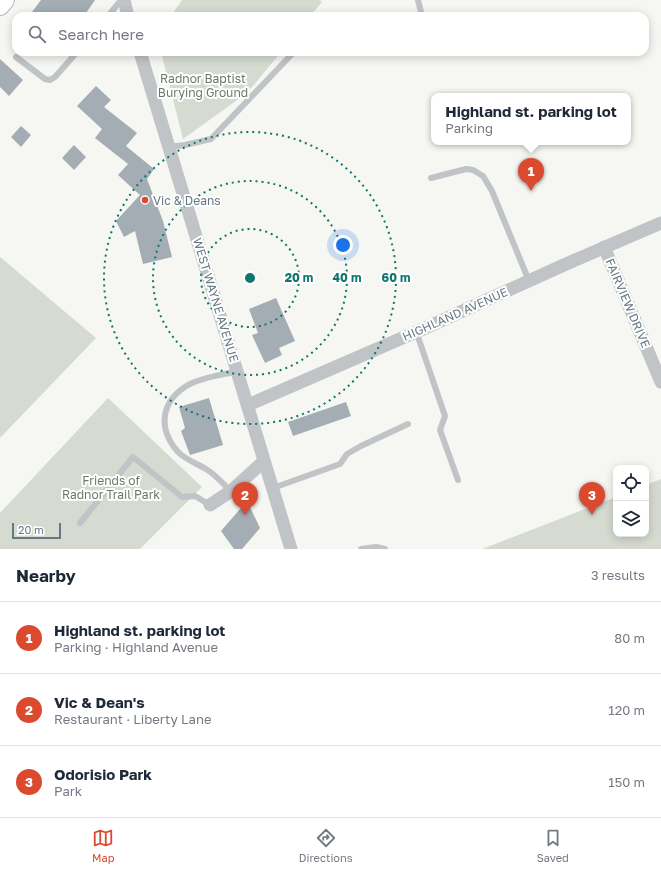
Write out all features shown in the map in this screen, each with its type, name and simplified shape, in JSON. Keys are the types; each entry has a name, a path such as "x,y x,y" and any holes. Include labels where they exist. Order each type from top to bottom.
{"main road":[{"path":"0,6 6,0"}],"street":[{"path":"122,0 126,12"},
{"name":"WEST WAYNE AVENUE","path":"141,56 291,549"},
{"name":"HIGHLAND AVENUE","path":"248,405 661,223"},
{"name":"FAIRVIEW DRIVE","path":"604,247 661,382"},
{"path":"210,505 231,491 264,461"}],"lane":[{"path":"112,12 122,0"},
{"path":"418,0 421,12"},
{"path":"16,57 45,79 50,80 56,77 74,56"},
{"path":"169,147 211,139 290,56"},
{"path":"431,178 466,169 473,170 483,176 492,192 529,281"},
{"path":"416,332 445,416 440,430 458,480"},
{"path":"231,491 205,468 190,461 179,453 172,444 166,432 164,422 165,413 169,402 188,385 197,381 238,371"},
{"path":"273,488 340,464 347,454 408,424"},
{"path":"80,523 133,456 182,497 196,496 210,505"},
{"path":"361,549 376,547 385,549"}],"green space":[{"path":"182,0 320,0 322,2 313,12 174,12"},
{"name":"Radnor Baptist Burying Ground","path":"162,56 278,56 253,86 240,98 183,139"},
{"path":"0,257 96,338 0,438"},
{"name":"Friends of Radnor Trail Park","path":"108,398 202,487 140,549 0,549 0,513"},
{"path":"661,479 661,549 482,549 613,498 613,537 649,537 649,484"}],"building":[{"path":"41,0 95,0 87,12 32,12"},
{"path":"0,59 23,80 9,96 0,87"},
{"path":"96,86 111,100 104,107 137,133 126,146 154,169 147,179 163,221 172,257 143,264 135,231 124,237 116,221 140,195 118,175 128,164 95,138 102,129 77,106"},
{"path":"21,126 31,135 21,147 11,137"},
{"path":"74,145 86,157 74,170 62,158"},
{"path":"276,298 295,341 279,348 282,355 265,363 252,335 258,333 249,309"},
{"path":"209,398 223,445 190,455 181,431 185,428 179,407"},
{"path":"346,402 351,416 293,436 288,422"},
{"path":"247,501 260,528 242,549 234,549 221,531"}],"place":[{"name":"Highland st. parking lot","path":"531,191"},
{"name":"Vic & Deans","path":"145,200"},
{"name":"Vic & Dean's","path":"245,515"},
{"name":"Odorisio Park","path":"592,515"}]}
